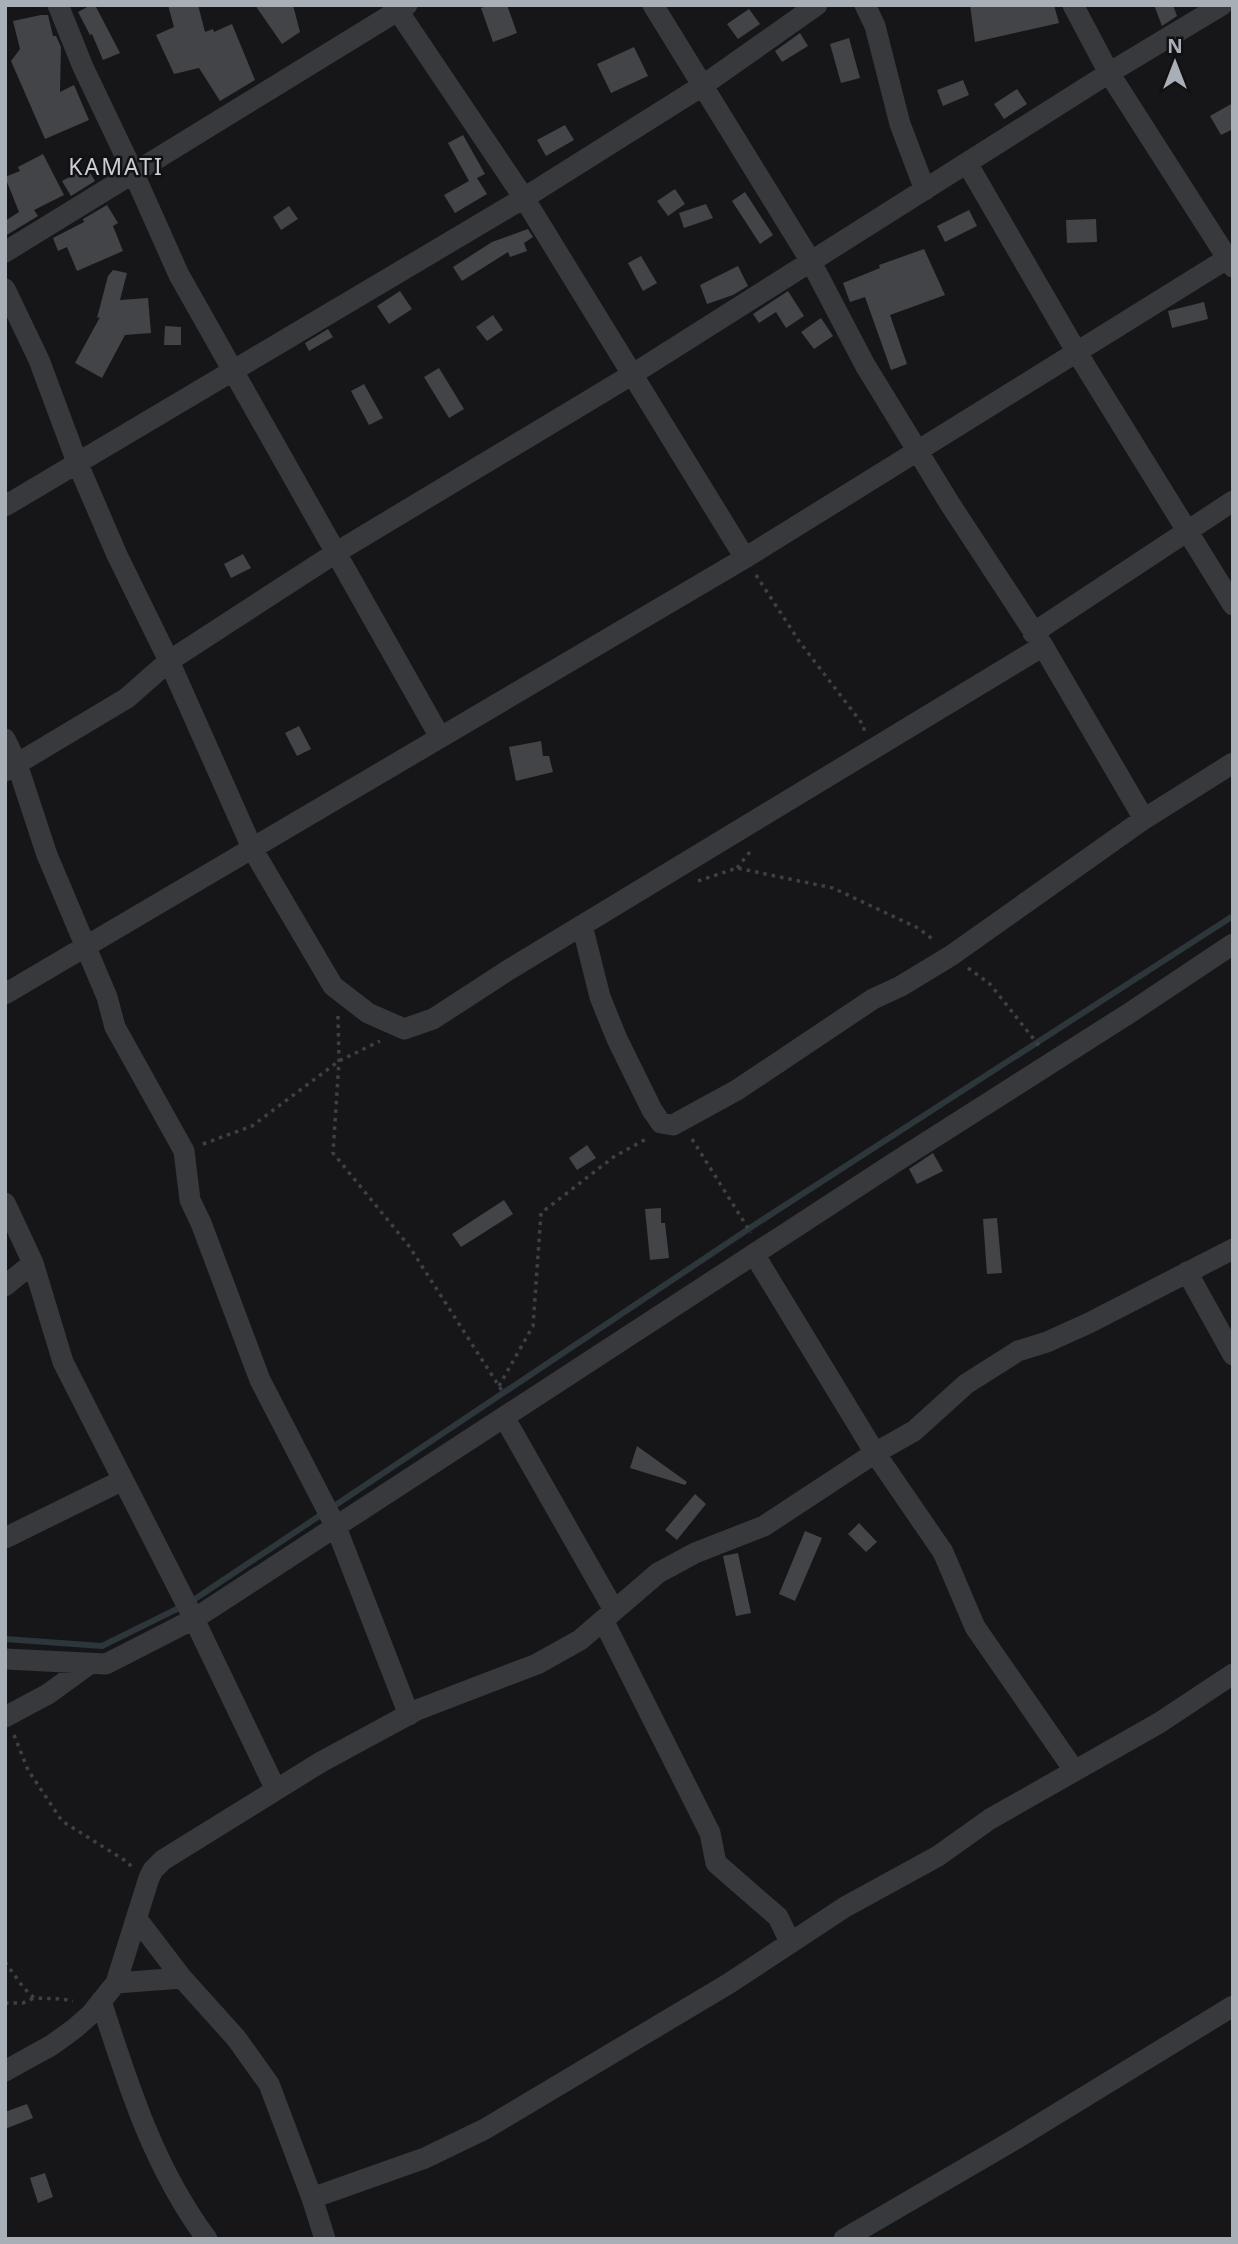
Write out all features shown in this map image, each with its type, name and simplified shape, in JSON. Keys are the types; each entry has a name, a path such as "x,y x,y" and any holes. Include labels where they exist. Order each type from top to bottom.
{"street":[{"path":"58,5 83,67 179,275 440,737"},
{"path":"653,5 810,260 865,365 1038,640 1144,819"},
{"path":"5,506 524,198 702,86 817,5"},
{"path":"865,5 875,26 900,124 925,190"},
{"path":"5,994 253,850 440,737 513,697 997,404 1076,351 1231,260 1109,73 1073,5"},
{"path":"11,767 127,698 169,661 337,552 633,374 810,260 1223,5"},
{"path":"5,252 400,7 524,198 745,558"},
{"path":"967,163 1076,351 1233,605"},
{"path":"5,289 39,360 77,462 117,555 169,661 253,850 333,986 368,1013 404,1029 433,1019 582,925 866,754 1038,640 1187,531 1233,501"},
{"path":"5,739 11,767 107,997 115,1027 184,1151 190,1200 260,1380 336,1527 409,1715"},
{"path":"582,925 600,997 617,1038 661,1123 677,1123 737,1090 827,1027 952,955 1144,819 1233,763"},
{"path":"5,1659 106,1664 194,1619 1233,944"},
{"path":"5,1203 33,1263 63,1362 194,1619 276,1790"},
{"path":"5,2071 52,2045 96,2008 116,1983 153,1870 163,1860 321,1762 409,1715 537,1664 580,1640 658,1573 695,1553 764,1526 875,1453 914,1431 966,1384 1018,1351 1058,1337 1233,1249"},
{"path":"754,1254 875,1453 943,1552 975,1627 1074,1770"},
{"path":"5,1286 33,1263"},
{"path":"1187,1272 1233,1355"},
{"path":"504,1418 608,1615 710,1833 716,1863 778,1917 790,1942"},
{"path":"5,1538 123,1480"},
{"path":"6,1717 48,1694 88,1665"},
{"path":"312,2198 425,2158 485,2129 728,1984 845,1907 938,1856 990,1819 1159,1723 1233,1674"},
{"path":"137,1919 182,1978 236,2038 269,2084 325,2239"},
{"path":"116,1983 182,1978"},
{"path":"844,2239 1233,2006"},
{"path":"96,2008 146,2133 175,2191 207,2239"}],"path":[{"path":"745,558 799,641 864,726 866,754"},
{"path":"737,868 759,841"},
{"path":"691,883 737,868 833,888 918,928 990,984 1033,1038"},
{"path":"333,986 340,1024 333,1153 409,1246 499,1386 533,1326 541,1213 615,1156 677,1123 745,1225"},
{"path":"184,1151 252,1126 339,1061 404,1029"},
{"path":"6,1717 28,1770 62,1821 129,1863 145,1894"},
{"path":"5,1962 34,1998"},
{"path":"5,2003 23,2003 34,1998 62,1999 96,2008"}],"building":[{"path":"95,5 120,53 103,60 92,34 90,35 78,12"},
{"path":"168,5 198,5 205,32 213,29 214,32 232,24 255,80 220,101 199,68 174,74 156,35 174,27"},
{"path":"255,5 293,5 300,32 282,44"},
{"path":"507,5 517,33 493,42 481,8"},
{"path":"970,5 1054,5 1059,23 975,42"},
{"path":"1154,5 1173,5 1177,16 1162,26"},
{"path":"749,9 760,24 738,39 727,24"},
{"path":"48,15 53,36 56,36 61,47 60,92 74,85 89,120 45,139 11,61 20,49 13,21"},
{"path":"800,33 808,46 782,62 775,51"},
{"path":"849,38 860,78 841,83 830,44"},
{"path":"634,47 648,76 611,93 597,64"},
{"path":"963,80 969,95 943,106 937,90"},
{"path":"1017,89 1027,104 1004,119 994,104"},
{"path":"1233,103 1233,129 1221,135 1210,116"},
{"path":"565,125 574,140 546,156 537,140"},
{"path":"463,135 485,174 477,178 487,194 455,213 444,195 469,181 448,143"},
{"path":"43,154 64,195 34,210 38,216 5,236 5,221 19,212 5,177 20,171 18,167"},
{"path":"87,168 95,181 71,196 62,181"},
{"path":"675,189 685,204 668,216 657,201"},
{"path":"745,192 773,235 760,244 732,201"},
{"path":"706,204 713,218 684,228 679,213"},
{"path":"107,205 118,223 113,226 123,251 77,271 67,247 58,251 53,238 84,222 83,219"},
{"path":"289,206 298,219 281,230 273,217"},
{"path":"969,210 977,226 945,242 937,226"},
{"path":"1096,219 1097,242 1067,243 1066,220"},
{"path":"528,229 533,237 524,243 527,251 510,257 508,252 462,281 453,267 492,242"},
{"path":"924,249 945,295 890,315 907,364 891,370 865,297 850,302 843,283 880,268 879,265"},
{"path":"641,256 657,283 643,291 628,263"},
{"path":"738,266 748,286 733,295 707,304 700,285"},
{"path":"113,270 127,273 120,300 148,298 151,333 125,335 102,378 75,363 100,317 97,318 108,276"},
{"path":"400,291 412,309 389,324 377,306"},
{"path":"788,291 804,316 786,328 776,312 759,323 753,314"},
{"path":"1204,302 1208,319 1172,328 1168,311"},
{"path":"493,315 503,330 487,341 476,327"},
{"path":"821,318 833,336 814,349 801,332"},
{"path":"165,326 181,327 181,345 164,345"},
{"path":"328,329 333,337 309,351 305,343"},
{"path":"439,368 464,409 449,418 424,377"},
{"path":"364,384 383,418 369,425 351,391"},
{"path":"243,554 251,568 231,578 224,564"},
{"path":"299,726 311,749 297,756 285,733"},
{"path":"541,741 543,756 549,756 553,772 516,781 509,747"},
{"path":"587,1145 596,1158 577,1170 569,1158"},
{"path":"933,1153 943,1171 917,1184 909,1169"},
{"path":"504,1200 513,1214 461,1247 452,1234"},
{"path":"661,1208 661,1223 665,1223 669,1258 650,1260 645,1209"},
{"path":"997,1218 1002,1273 987,1274 983,1219"},
{"path":"637,1446 687,1482 685,1485 630,1468"},
{"path":"695,1494 706,1504 677,1540 665,1530"},
{"path":"859,1523 877,1542 866,1552 848,1534"},
{"path":"805,1531 822,1538 795,1601 779,1594"},
{"path":"738,1553 751,1613 736,1616 723,1556"},
{"path":"27,2104 33,2118 5,2129 5,2112"},
{"path":"45,2173 53,2197 38,2203 30,2178"}],"waterway":[{"path":"5,1639 102,1646 189,1603 759,1222 1233,916"}],"district":[{"name":"KAMATI","path":"116,166"}]}
